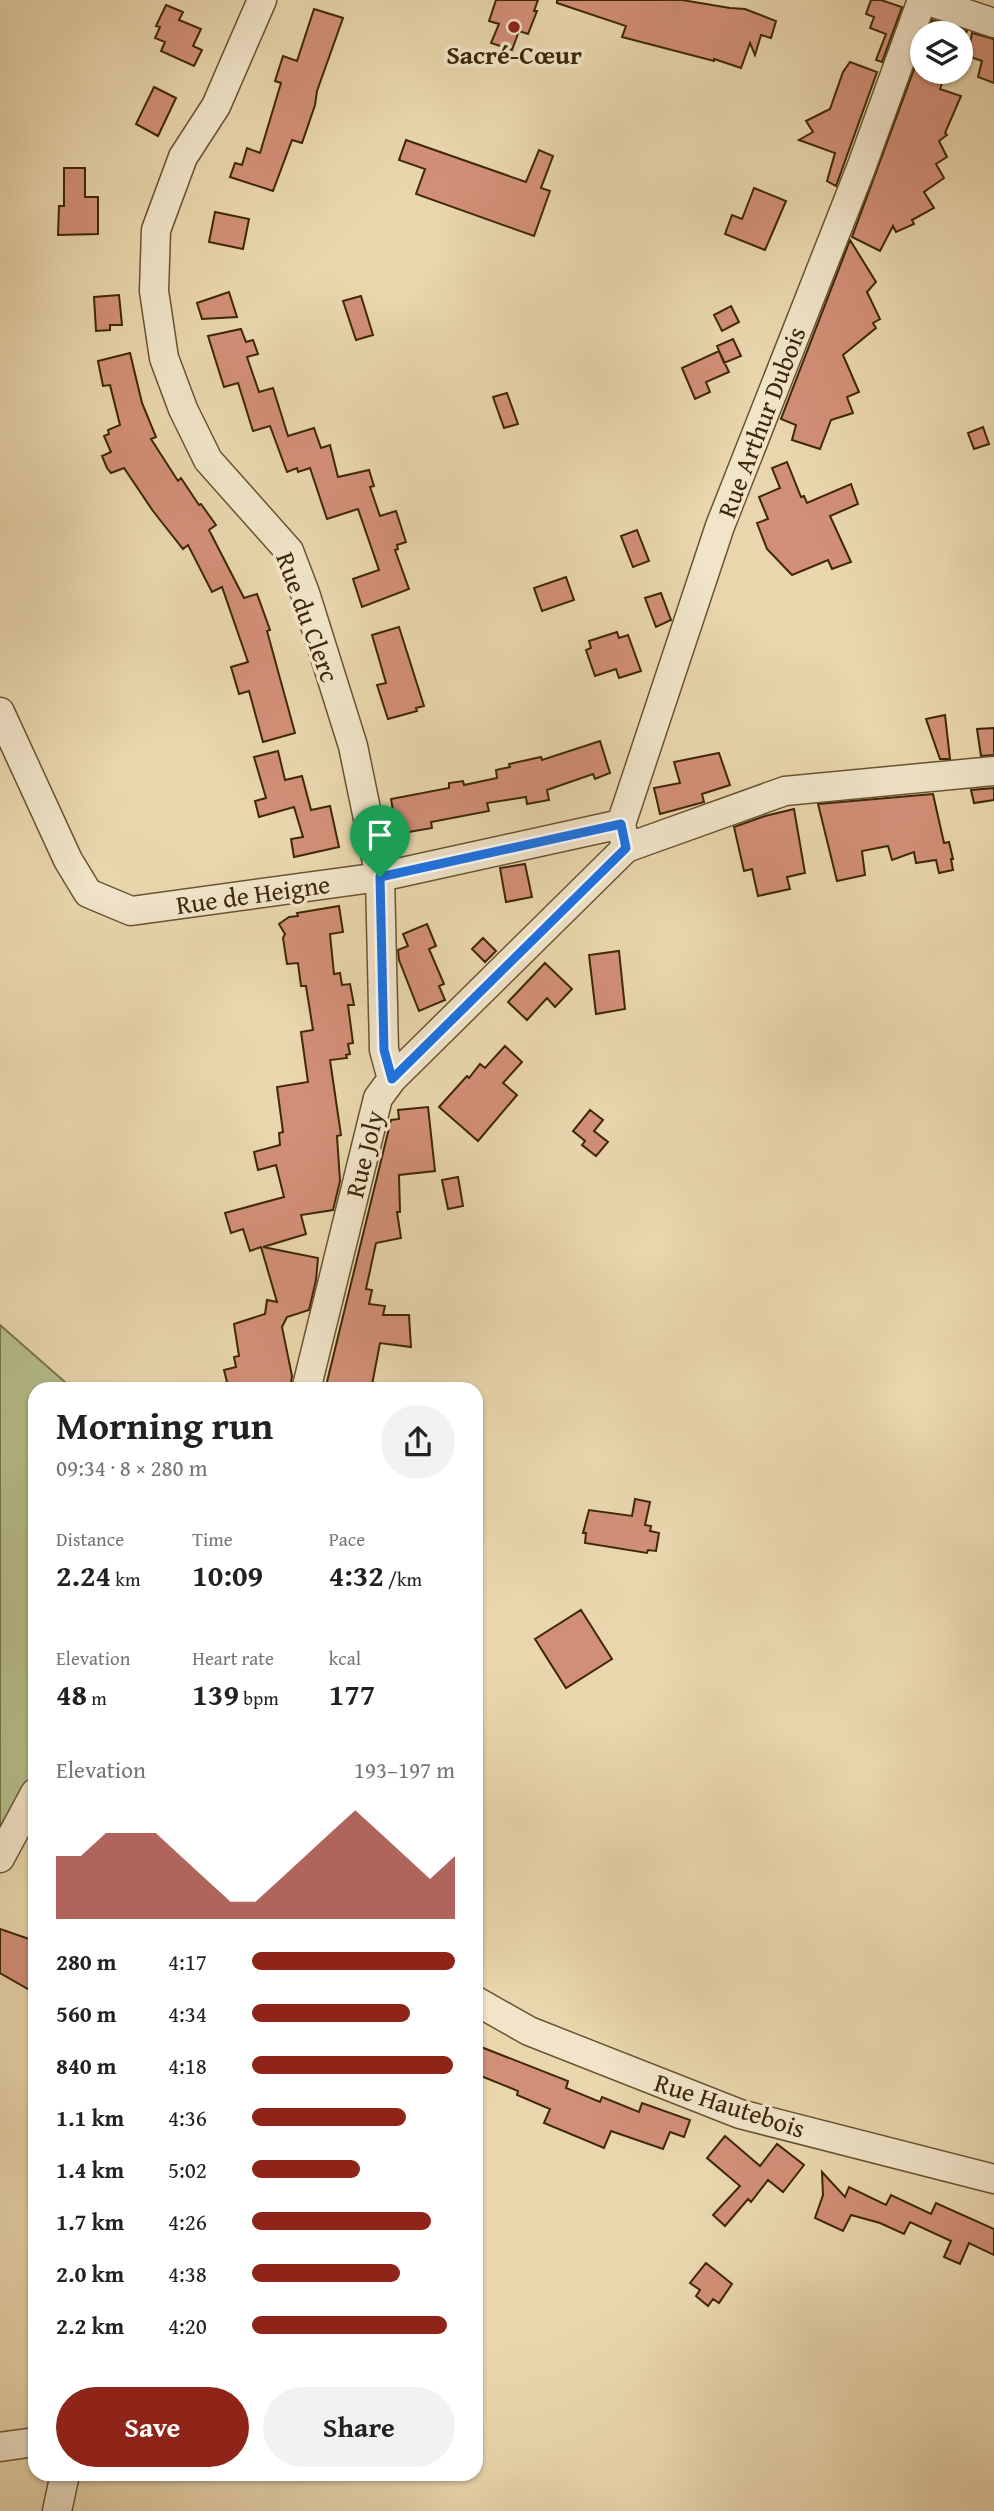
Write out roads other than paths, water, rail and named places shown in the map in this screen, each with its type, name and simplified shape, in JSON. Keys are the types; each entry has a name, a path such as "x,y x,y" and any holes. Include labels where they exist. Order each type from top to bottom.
{"street":[{"name":"Rue du Clerc","path":"262,0 216,106 183,157 156,230 154,291 164,358 183,409 208,460 289,551 305,593 353,746 380,877 384,1050 392,1079"},
{"path":"923,0 994,23"},
{"name":"Rue Arthur Dubois","path":"624,836 720,526 861,168 923,0"},
{"name":"Rue de Heigne","path":"0,712 68,860 88,893 131,911 380,877 624,836 785,791 994,771"},
{"name":"Rue Joly","path":"308,1382 378,1098 392,1079 624,836"},
{"path":"0,1858 28,1806"},
{"name":"Rue Hautebois","path":"483,2005 529,2031 740,2114 994,2179"},
{"path":"0,2446 28,2443"},
{"path":"57,2511 63,2481"}],"place":[{"name":"Sacré-Cœur","path":"514,27"}]}
